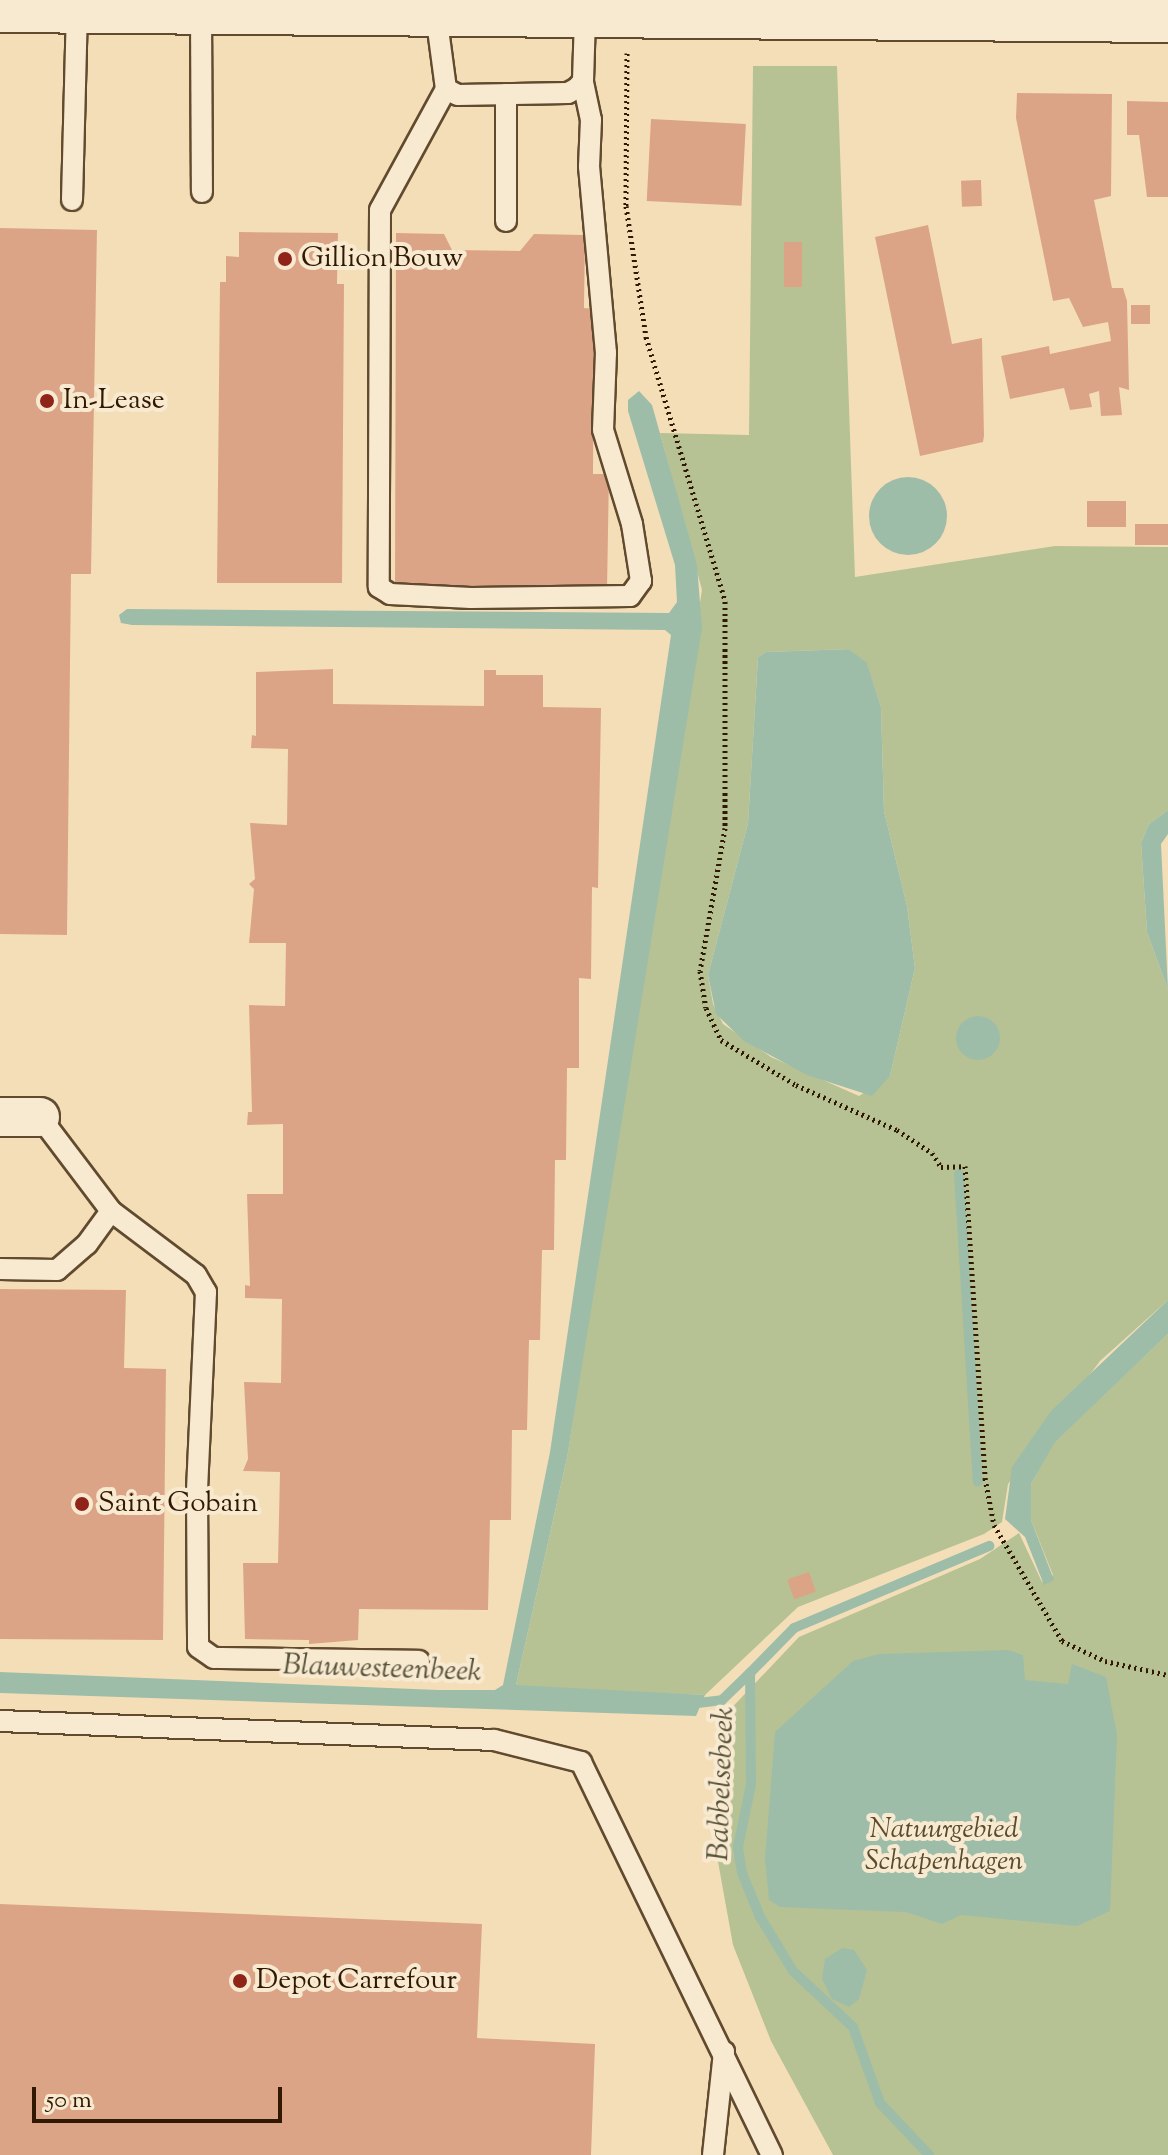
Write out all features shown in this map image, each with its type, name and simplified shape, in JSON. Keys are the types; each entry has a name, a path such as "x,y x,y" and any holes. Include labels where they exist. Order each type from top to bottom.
{"street":[{"path":"0,10 77,6 201,13 1168,20"},
{"path":"0,1117 40,1117"}],"lane":[{"path":"72,200 77,6"},
{"path":"201,13 202,192"},
{"path":"436,14 446,89 380,210 379,587 390,594 471,598 630,596 641,581 634,539 603,430 606,353 589,167 591,120 583,81 585,16"},
{"path":"446,89 458,95 568,93 583,81"},
{"path":"506,94 506,221"},
{"path":"40,1117 111,1211 196,1275 206,1292 197,1493 198,1647 214,1658 419,1661"},
{"path":"0,1269 57,1270 87,1244 111,1211"},
{"path":"0,1721 494,1740 581,1762 772,2155"},
{"path":"713,2155 724,2052"}],"path":[{"path":"628,16 626,206 646,337 725,601 725,828 700,971 706,1008 721,1040 796,1085 897,1130 932,1153 941,1167 965,1166 985,1478 994,1525 1062,1641 1105,1661 1168,1675"}],"green space":[{"path":"753,66 837,66 855,577 1055,546 1168,547 1168,810 1149,824 1141,843 1147,932 1168,990 1168,1300 1100,1361 1008,1484 1002,1522 984,1534 798,1607 705,1695 522,1688 516,1685 567,1458 702,590 660,433 749,435","holes":["849,649 867,664 881,707 884,811 907,906 915,968 890,1076 859,1096 771,1057 723,1024 713,1004 708,975 748,823 758,657 766,652"]},
{"name":"Natuurgebied Schapenhagen","path":"1168,1334 1168,2155 833,2155 771,2041 733,1945 715,1845 733,1760 723,1717 799,1637 980,1559 1019,1533 1042,1582 1053,1575 1031,1520 1031,1484 1054,1442"}],"shaded area":[{"path":"639,391 652,405 697,565 702,628 567,1458 516,1685 705,1695 696,1716 0,1693 0,1672 438,1690 495,1690 503,1685 550,1452 671,635 665,630 132,625 121,623 119,615 127,609 669,613 677,602 675,565 628,411 628,400"},
{"path":"908,477 923,480 936,488 944,501 947,516 944,531 936,544 923,552 908,555 893,552 880,544 872,531 869,516 872,501 880,488 893,480"},
{"path":"849,649 867,663 881,707 884,811 907,906 915,968 890,1076 872,1096 807,1075 744,1041 716,1014 708,975 748,823 758,657 766,652"},
{"path":"1168,810 1168,834 1161,844 1168,990 1147,932 1141,843 1149,824"},
{"path":"978,1016 994,1022 1000,1038 994,1054 978,1060 962,1054 956,1038 962,1022"},
{"path":"1168,1300 1168,1334 1055,1442 1031,1484 1031,1520 1054,1580 1044,1585 1025,1537 1005,1519 1012,1467 1051,1411"},
{"path":"1008,1650 1023,1655 1025,1680 1068,1684 1072,1664 1106,1677 1117,1735 1110,1911 1077,1926 961,1915 942,1924 906,1912 780,1907 769,1900 765,1859 775,1732 853,1661 879,1654"},
{"path":"842,1948 854,1950 867,1970 859,1999 849,2007 832,1999 822,1979 825,1959"}],"building":[{"path":"1017,93 1112,94 1111,196 1094,200 1112,288 1123,288 1127,301 1129,390 1119,387 1122,415 1101,416 1099,391 1089,394 1092,407 1070,410 1064,388 1010,399 1001,356 1049,346 1050,354 1111,341 1108,322 1083,327 1069,298 1053,301 1016,118"},
{"path":"1127,101 1168,102 1168,197 1147,197 1139,135 1127,135"},
{"path":"651,119 746,124 742,206 647,201"},
{"path":"981,180 982,206 962,207 961,181"},
{"path":"928,225 952,344 982,338 984,436 983,442 920,456 875,237"},
{"path":"0,228 97,230 91,574 71,574 67,935 0,934"},
{"path":"239,232 338,233 337,284 344,284 342,583 217,583 220,282 226,282 226,256 239,257"},
{"path":"396,233 444,234 452,250 520,251 534,234 585,235 584,308 594,309 593,474 609,474 607,590 395,586"},
{"path":"784,242 802,242 802,287 784,287"},
{"path":"1131,305 1150,305 1150,324 1131,324"},
{"path":"1087,501 1126,501 1126,527 1087,527"},
{"path":"1135,524 1168,524 1168,545 1135,545"},
{"path":"333,669 333,704 484,706 484,670 496,670 496,675 543,675 543,707 601,708 598,888 592,887 591,979 579,978 579,1068 567,1068 566,1160 555,1160 554,1250 542,1250 540,1340 529,1340 527,1430 512,1430 511,1520 490,1520 488,1610 359,1609 358,1640 309,1644 309,1640 245,1639 243,1563 278,1563 280,1472 243,1471 248,1459 244,1382 281,1383 282,1299 245,1298 245,1285 250,1286 247,1194 283,1194 283,1124 247,1125 248,1112 252,1112 249,1005 285,1006 286,943 249,943 254,889 249,884 255,879 250,823 287,825 288,749 251,748 252,735 256,736 256,672"},
{"name":"Saint Gobain","path":"0,1289 126,1290 124,1368 166,1369 163,1640 0,1639"},
{"path":"809,1572 816,1592 794,1599 787,1579"},
{"name":"Depot Carrefour","path":"0,1904 482,1924 477,2038 595,2044 591,2155 0,2155"}],"waterway":[{"path":"959,1174 978,1481"},
{"name":"Babbelsebeek","path":"929,2155 880,2103 853,2027 793,1971 760,1917 742,1873 738,1847 751,1784 750,1673 794,1628 989,1546"},
{"name":"Blauwesteenbeek","path":"690,1704 722,1700 750,1673"}],"place":[{"name":"Gillion Bouw","path":"285,259"},
{"name":"In-Lease","path":"47,401"},
{"name":"Saint Gobain","path":"82,1504"},
{"name":"Depot Carrefour","path":"240,1981"}]}
